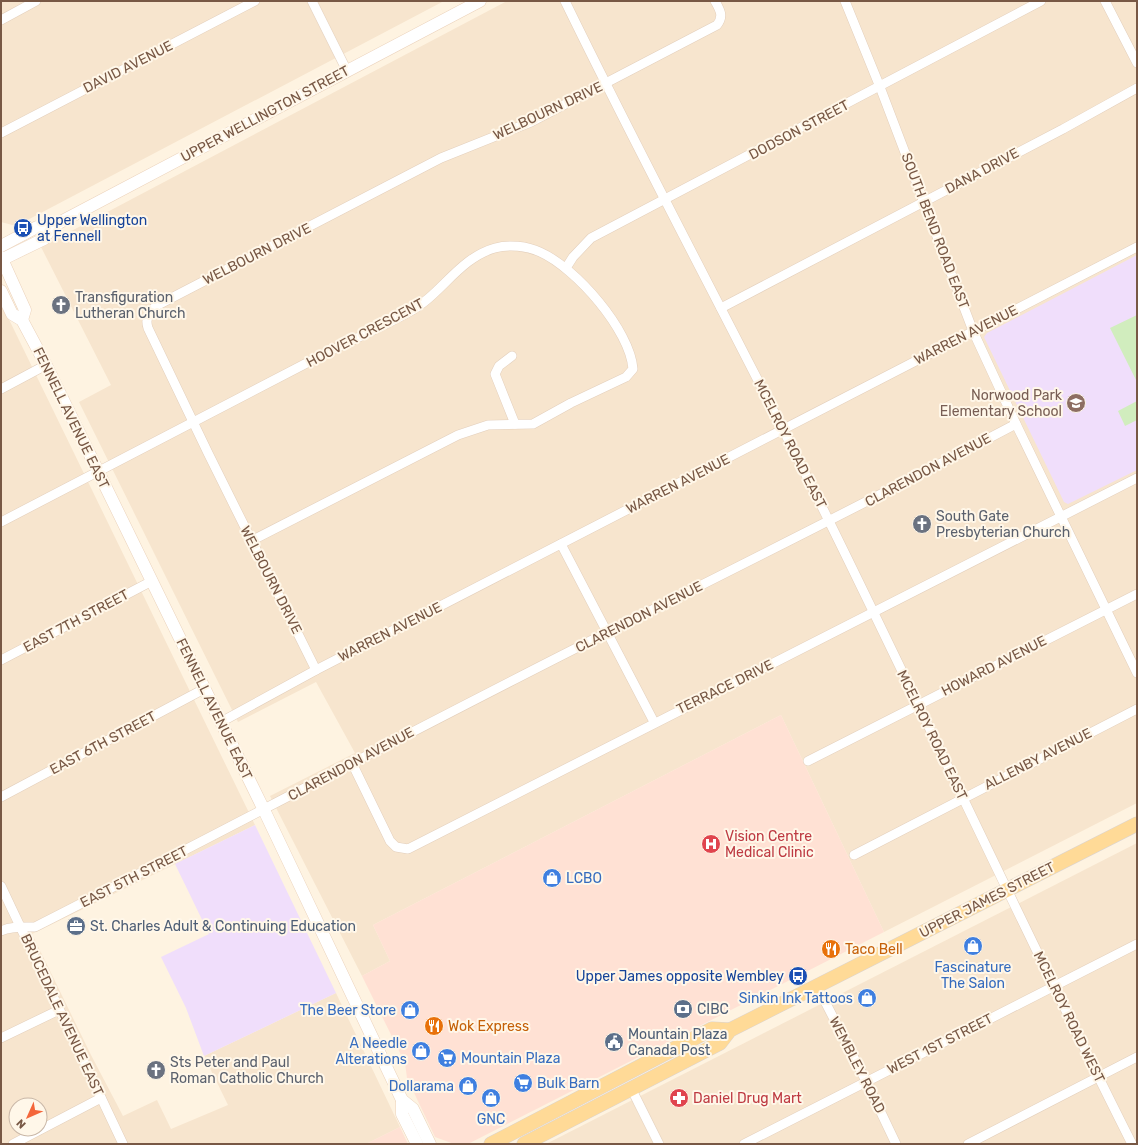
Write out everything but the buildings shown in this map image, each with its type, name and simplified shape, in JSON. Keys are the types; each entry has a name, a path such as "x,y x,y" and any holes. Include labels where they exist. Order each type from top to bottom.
{"main road":[{"name":"UPPER WELLINGTON STREET","path":"1,246 37,227 51,227 480,1"},
{"name":"UPPER WELLINGTON STREET","path":"1,259 44,239 51,227"},
{"name":"FENNELL AVENUE EAST","path":"1,259 25,310 22,320"},
{"name":"FENNELL AVENUE EAST","path":"1,291 12,314 22,320 46,366 264,810 402,1100 413,1109 430,1144"},
{"name":"UPPER JAMES STREET","path":"524,1144 720,1043 730,1030 1137,824"},
{"name":"UPPER JAMES STREET","path":"491,1144 712,1029 730,1030"},
{"name":"FENNELL AVENUE EAST","path":"402,1100 402,1114 417,1144"}],"street":[{"path":"1,20 36,1"},
{"name":"DAVID AVENUE","path":"1,133 255,1"},
{"path":"312,1 347,71"},
{"name":"MCELROY ROAD EAST","path":"564,1 664,201 721,308 829,522 1007,890"},
{"name":"WELBOURN DRIVE","path":"316,670 193,422 148,328 147,317 153,308 441,158 531,122 718,25 721,20 721,12 715,1"},
{"name":"SOUTH BEND ROAD EAST","path":"845,1 880,87 973,331 1016,424 1137,673"},
{"name":"DODSON STREET","path":"566,268 573,257 591,238 664,201 1041,1"},
{"path":"1105,1 1137,63"},
{"name":"DANA DRIVE","path":"721,308 1137,88"},
{"name":"HOOVER CRESCENT","path":"1,522 423,304 458,270 474,257 495,248 516,246 540,252 566,268 602,305 622,336 632,359 633,369 626,378 571,403 533,424 488,425 458,435 251,541"},
{"name":"WARREN AVENUE","path":"221,722 316,670 1137,247"},
{"path":"512,356 499,366 495,374 515,424"},
{"path":"1,389 46,366"},
{"name":"CLARENDON AVENUE","path":"264,810 352,763 606,633 829,522 1016,424"},
{"name":"TERRACE DRIVE","path":"352,763 390,841 396,847 408,849 654,722 873,613 1137,478"},
{"path":"561,544 606,633 654,722"},
{"name":"EAST 7TH STREET","path":"1,660 152,581"},
{"name":"HOWARD AVENUE","path":"808,762 1137,594"},
{"name":"EAST 6TH STREET","path":"1,797 204,688"},
{"name":"ALLENBY AVENUE","path":"854,855 962,797 1137,709"},
{"name":"EAST 5TH STREET","path":"1,931 6,928 35,927 264,810"},
{"name":"BRUCEDALE AVENUE EAST","path":"1,886 123,1144"},
{"name":"MCELROY ROAD WEST","path":"1007,890 1132,1144"},
{"name":"WEST 1ST STREET","path":"744,1144 1137,944"},
{"name":"WEMBLEY ROAD","path":"817,986 866,1081 896,1144"},
{"path":"1,1038 59,1010"},
{"path":"968,1144 1137,1057"},
{"path":"632,1088 659,1144"},
{"path":"13,1144 101,1098"}],"shaded area":[{"path":"1,1 444,1 16,226 1,222"},
{"path":"507,1 1137,1 1137,803 884,932 781,715 373,925 390,961 362,976 270,796 355,753 316,682 238,722 79,402 111,385 41,247"},
{"name":"Norwood Park Elementary School","path":"1137,255 1137,470 1068,504 1064,502 984,337 987,333"},
{"path":"1,303 255,825 32,934 91,1055 123,1116 157,1100 171,1129 228,1105 204,1056 336,993 400,1127 366,1144 1,1144"},
{"path":"781,715 884,932 468,1144 454,1144 435,1137 407,1078 405,1063 362,976 390,961 373,925"},
{"path":"255,825 336,993 204,1056 186,1008 161,957 209,934 175,864"},
{"path":"1137,843 1137,1144 546,1144"},
{"path":"400,1127 408,1144 366,1144"}],"green space":[{"path":"1137,315 1137,382 1110,328"},
{"path":"1137,401 1137,420 1125,426 1118,411"}],"place":[{"name":"Upper Wellington at Fennell","path":"23,228"},
{"name":"Transfiguration Lutheran Church","path":"61,305"},
{"name":"Norwood Park Elementary School","path":"1076,403"},
{"name":"South Gate Presbyterian Church","path":"922,524"},
{"name":"Vision Centre Medical Clinic","path":"711,844"},
{"name":"LCBO","path":"552,878"},
{"name":"St. Charles Adult & Continuing Education","path":"76,926"},
{"name":"Fascinature The Salon","path":"973,946"},
{"name":"Taco Bell","path":"831,949"},
{"name":"Upper James opposite Wembley","path":"798,976"},
{"name":"Sinkin Ink Tattoos","path":"867,998"},
{"name":"CIBC","path":"683,1009"},
{"name":"The Beer Store","path":"410,1010"},
{"name":"Wok Express","path":"434,1026"},
{"name":"Mountain Plaza Canada Post","path":"614,1042"},
{"name":"A Needle Alterations","path":"421,1051"},
{"name":"Mountain Plaza","path":"447,1058"},
{"name":"Sts Peter and Paul Roman Catholic Church","path":"156,1070"},
{"name":"Bulk Barn","path":"523,1083"},
{"name":"Dollarama","path":"468,1086"},
{"name":"GNC","path":"491,1098"},
{"name":"Daniel Drug Mart","path":"679,1098"}]}
